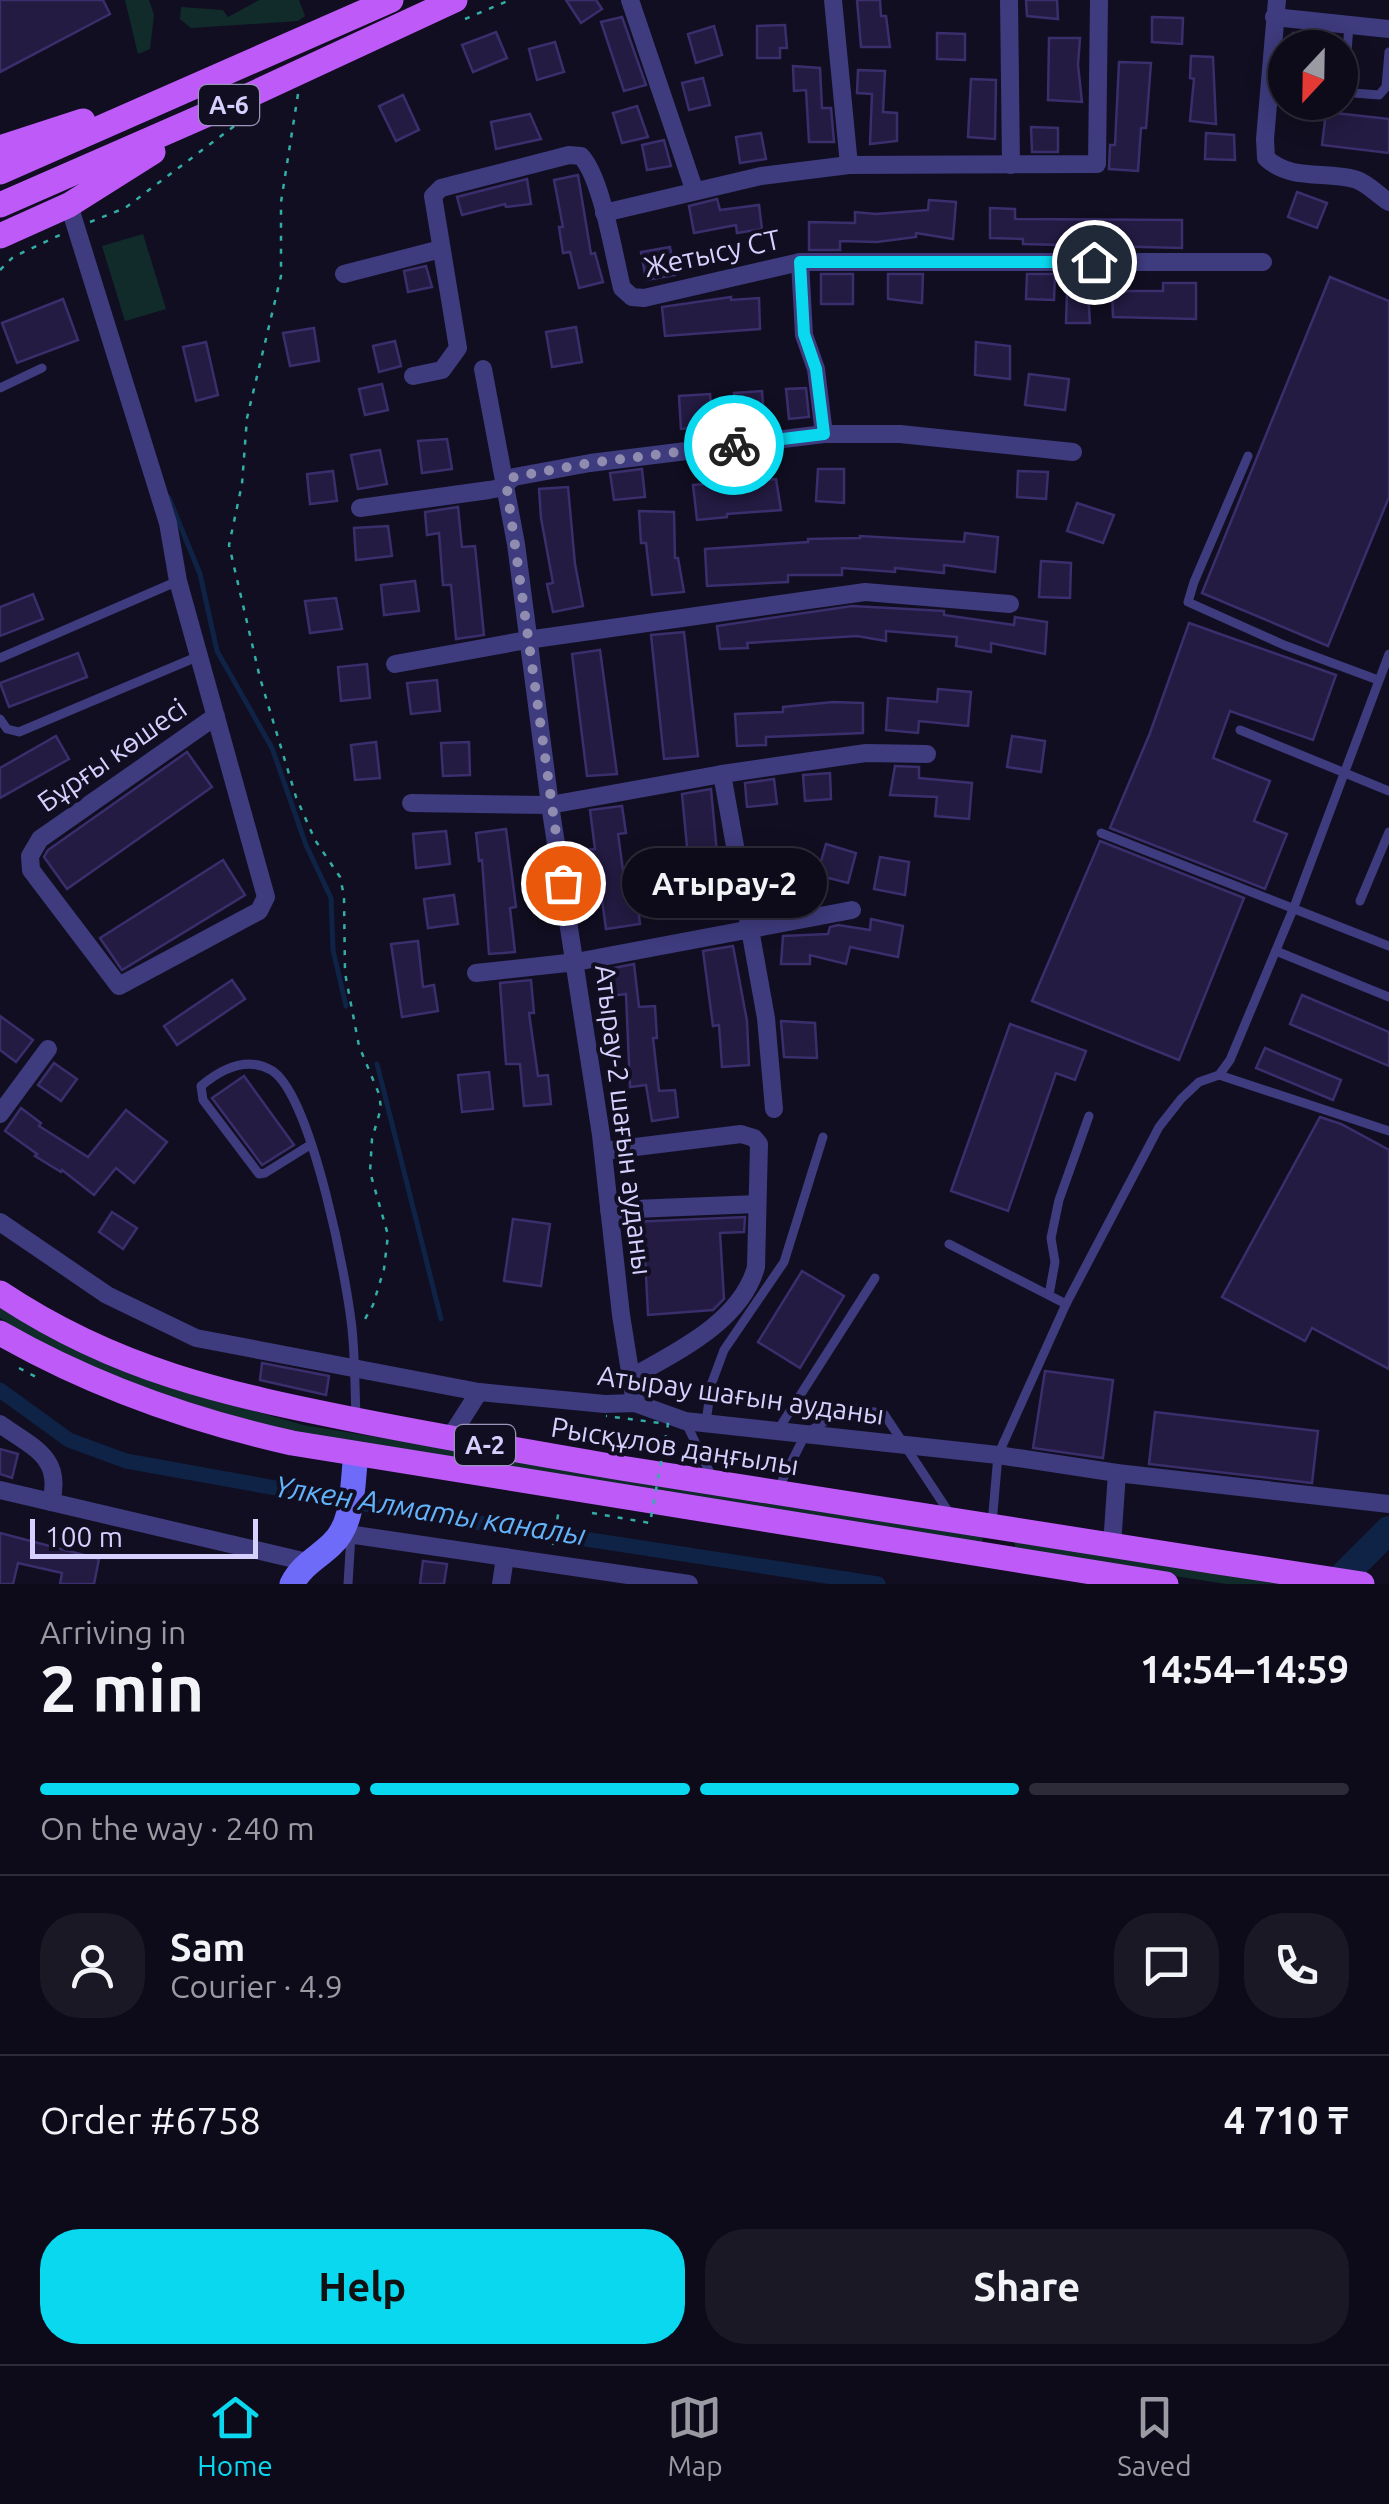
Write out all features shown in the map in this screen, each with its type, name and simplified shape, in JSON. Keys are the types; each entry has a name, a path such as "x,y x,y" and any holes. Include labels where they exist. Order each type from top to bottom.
{"main road":[{"name":"A-6","path":"0,172 378,3"},
{"name":"A-6","path":"0,205 232,114 458,10"},
{"path":"0,148 206,82"},
{"path":"0,236 73,216 232,114"},
{"name":"Рысқұлов даңғылы","path":"0,1293 83,1340 146,1369 255,1401 449,1439 775,1494 1362,1584"},
{"name":"Рысқұлов даңғылы","path":"0,1332 76,1374 187,1416 354,1467 1166,1584"},
{"path":"988,1556 992,1527"}],"street":[{"path":"630,0 694,189"},
{"path":"832,0 849,164"},
{"path":"1009,0 1011,166"},
{"path":"604,212 694,189 849,164 1097,164 1100,0"},
{"path":"1389,28 1348,24 1276,8 1266,158 1274,165 1307,175 1356,179 1389,202"},
{"name":"Жетысу СТ","path":"413,376 442,370 458,348 432,196 441,188 569,155 581,156 587,163 604,212 622,288 632,297 644,298 800,262 1263,262"},
{"name":"Бұрғы көшесі","path":"73,216 168,523 178,582 216,716 266,897 259,911 120,986 31,870 30,856 40,839 216,716"},
{"path":"344,274 441,249"},
{"path":"800,262 804,334 816,369 824,434"},
{"name":"Атырау-2 шағын ауданы","path":"483,369 506,482 603,1151 635,1403"},
{"path":"360,508 489,490 514,477 590,463 824,434 900,434 1073,452"},
{"path":"394,664 528,640 865,592 1010,604"},
{"path":"411,803 550,804 866,753 927,754"},
{"path":"722,774 766,1018 774,1109"},
{"path":"476,973 576,962 852,910"},
{"path":"0,1114 48,1049"},
{"path":"603,1151 741,1134 759,1144 756,1267 752,1283 740,1301 693,1342 630,1378"},
{"path":"609,1210 758,1204"},
{"name":"Атырау шағын ауданы","path":"0,1222 107,1295 196,1338 479,1392 606,1404 635,1403 686,1421 1382,1503"},
{"path":"449,1439 479,1392"},
{"path":"0,1424 50,1463 55,1480 50,1502"},
{"path":"0,1490 299,1573 347,1527 354,1467"},
{"path":"1112,1545 1117,1473"},
{"path":"347,1527 505,1557 689,1584"},
{"path":"500,1584 505,1557"}],"lane":[{"path":"1348,24 1346,82 1354,93 1379,95 1386,86 1389,52"},
{"path":"0,388 42,368"},
{"path":"1248,456 1188,602 1284,645 1378,680"},
{"path":"0,658 178,582"},
{"path":"992,1527 998,1455 1066,1304 1159,1127 1199,1082 1219,1074 1230,1060 1294,907 1389,654"},
{"path":"0,719 7,729 19,732 199,656"},
{"path":"1240,730 1389,792"},
{"path":"1360,901 1389,832"},
{"path":"1102,833 1389,946"},
{"path":"1276,951 1389,997"},
{"path":"310,1146 259,1174 202,1100 200,1086 224,1070 246,1064 271,1070 294,1094 329,1202 354,1338 356,1420"},
{"path":"1219,1074 1389,1131"},
{"path":"1049,1295 1055,1219 1089,1116"},
{"path":"706,1423 711,1385 724,1350 784,1262 823,1137"},
{"path":"949,1244 1066,1304"},
{"path":"778,1430 874,1278"},
{"path":"775,1494 806,1433 849,1407 884,1414 954,1521"},
{"path":"686,1421 716,1484"},
{"path":"347,1527 348,1584"}],"path":[{"path":"458,10 510,0"},
{"path":"299,88 281,202 281,276 246,418 242,484 229,545 260,678 296,797 314,840 340,877 344,896 345,974 359,1046 380,1094 370,1172 388,1234 384,1269 373,1305 354,1338"},
{"path":"0,270 13,256 73,216 125,208 232,114"},
{"path":"592,1513 650,1523 668,1424 606,1416"},
{"path":"552,1552 559,1507"}],"green space":[{"path":"125,0 149,0 154,15 150,49 138,54"},
{"path":"259,0 299,0 305,16 298,21 191,28 180,19 181,7 223,10 228,17"},
{"path":"143,234 166,309 125,321 102,246"},
{"path":"0,1308 36,1328 185,1391 303,1425 983,1536 981,1549 302,1439 122,1383 30,1338 0,1318"},
{"path":"1015,1542 1291,1584 1226,1584 1015,1551"}],"building":[{"path":"0,0 103,0 110,14 0,72"},
{"path":"566,0 596,0 602,9 581,23"},
{"path":"857,0 880,0 890,47 861,47"},
{"path":"1026,0 1057,0 1058,19 1027,16"},
{"path":"622,17 646,85 624,91 601,22"},
{"path":"1152,17 1183,18 1182,44 1152,42"},
{"path":"785,25 787,48 780,48 780,58 757,58 757,26"},
{"path":"714,26 722,55 696,63 688,34"},
{"path":"496,32 507,58 473,72 462,45"},
{"path":"937,33 965,34 965,60 937,59"},
{"path":"1049,38 1080,38 1082,102 1048,100"},
{"path":"555,42 564,72 537,80 529,49"},
{"path":"1191,56 1213,57 1216,124 1190,121 1194,79 1190,78"},
{"path":"1119,62 1151,63 1138,171 1109,169 1110,145 1115,145"},
{"path":"793,66 820,68 822,108 831,108 834,142 809,142 806,90 794,91"},
{"path":"858,70 885,71 883,112 897,113 897,141 870,144 872,94 857,93"},
{"path":"703,78 710,105 689,110 682,83"},
{"path":"971,79 996,80 995,139 968,137"},
{"path":"403,95 419,130 396,141 379,106"},
{"path":"637,106 648,137 622,143 613,113"},
{"path":"530,114 541,139 496,149 491,122"},
{"path":"1358,116 1389,119 1389,153 1322,145 1325,120 1358,120"},
{"path":"1031,127 1058,128 1058,152 1032,152"},
{"path":"761,133 766,159 740,163 736,137"},
{"path":"1206,133 1234,135 1235,160 1205,159"},
{"path":"664,140 671,166 647,170 642,145"},
{"path":"578,175 591,254 595,253 603,282 579,288 570,252 563,253 559,227 563,227 554,180"},
{"path":"527,179 531,204 505,204 462,215 457,197"},
{"path":"1297,192 1327,203 1317,228 1288,217"},
{"path":"717,199 720,210 759,205 762,229 737,233 736,225 694,233 689,206"},
{"path":"929,200 956,202 953,239 916,233 916,237 877,242 840,241 840,250 809,250 809,222 855,223 855,212 928,210"},
{"path":"990,208 1015,209 1015,219 1182,220 1182,248 1023,244 1023,239 990,238"},
{"path":"670,247 675,275 646,280 641,252"},
{"path":"426,266 432,287 408,292 404,271"},
{"path":"821,274 853,274 853,304 821,304"},
{"path":"888,274 923,274 922,303 888,299"},
{"path":"1027,274 1055,274 1054,300 1026,299"},
{"path":"1330,277 1389,301 1389,497 1328,646 1202,593"},
{"path":"1163,283 1196,283 1196,319 1113,317 1112,291 1163,291"},
{"path":"1067,293 1088,293 1090,323 1066,323"},
{"path":"731,297 759,298 760,329 665,336 662,307"},
{"path":"63,299 78,340 17,363 2,323"},
{"path":"576,327 582,362 552,367 546,332"},
{"path":"314,328 319,361 290,366 283,333"},
{"path":"395,341 401,366 379,372 373,346"},
{"path":"206,342 218,395 196,401 183,347"},
{"path":"976,342 1010,346 1010,379 975,375"},
{"path":"1029,374 1069,379 1065,410 1025,405"},
{"path":"382,384 388,410 365,415 359,389"},
{"path":"806,388 809,417 789,419 786,389"},
{"path":"762,391 764,421 737,422 734,393"},
{"path":"710,394 713,426 681,429 679,396"},
{"path":"447,439 452,469 422,473 418,441"},
{"path":"380,450 387,484 358,489 351,455"},
{"path":"642,469 645,497 614,500 610,473"},
{"path":"818,469 844,469 844,503 816,501"},
{"path":"333,471 337,501 310,504 307,474"},
{"path":"1018,471 1048,472 1046,499 1017,497"},
{"path":"776,479 781,510 697,520 693,485"},
{"path":"568,487 583,606 553,612 547,584 553,583 539,489"},
{"path":"1077,503 1114,515 1103,543 1067,531"},
{"path":"458,507 462,547 475,546 484,635 456,639 451,585 443,585 439,533 427,535 425,512"},
{"path":"639,511 674,512 675,558 684,592 652,595"},
{"path":"388,526 392,556 356,560 354,528"},
{"path":"965,533 998,537 995,572 944,565 944,573 842,568 842,575 788,575 788,582 707,586 705,549 860,536 964,542"},
{"path":"1041,561 1071,563 1070,598 1039,597"},
{"path":"415,581 419,611 384,615 381,585"},
{"path":"33,594 43,619 0,636 0,607"},
{"path":"336,598 342,629 310,633 305,601"},
{"path":"852,606 944,611 944,615 1014,625 1015,617 1047,622 1045,654 991,643 991,652 956,646 957,637 886,631 886,641 857,636 747,643 748,648 720,649 717,626"},
{"path":"1189,623 1336,675 1313,740 1230,711 1213,758 1270,781 1254,821 1287,834 1265,889 1110,828 1150,733"},
{"path":"684,632 698,756 664,759 651,635"},
{"path":"600,650 617,774 587,776 572,654"},
{"path":"78,653 87,677 9,707 0,683"},
{"path":"367,664 370,698 341,701 338,667"},
{"path":"437,680 440,711 411,714 407,683"},
{"path":"938,689 971,692 968,726 919,721 918,733 886,730 888,698 937,702"},
{"path":"863,703 863,733 766,737 766,745 737,746 735,714 783,712 783,707"},
{"path":"56,736 69,759 0,798 0,768"},
{"path":"1012,736 1045,741 1041,772 1007,767"},
{"path":"376,742 380,778 355,780 351,745"},
{"path":"469,742 470,775 443,776 441,743"},
{"path":"187,752 212,787 67,889 44,857 48,850"},
{"path":"895,766 919,767 919,778 972,783 969,819 935,816 937,797 890,795"},
{"path":"830,773 831,799 805,801 803,775"},
{"path":"774,779 777,804 747,807 745,783"},
{"path":"711,789 722,906 693,910 682,794"},
{"path":"622,806 626,833 618,834 626,892 636,891 640,924 606,929 600,885 595,885 594,879 574,881 570,852 595,849 590,810"},
{"path":"506,829 516,907 510,908 515,952 489,954 482,860 479,861 476,833"},
{"path":"446,831 450,864 416,868 413,834"},
{"path":"1100,841 1244,898 1179,1060 1032,1001"},
{"path":"826,844 856,853 848,883 817,875"},
{"path":"785,856 788,891 762,893 759,859"},
{"path":"880,857 909,862 905,895 874,889"},
{"path":"223,860 245,895 122,970 100,938"},
{"path":"454,895 458,924 428,928 424,899"},
{"path":"871,919 903,926 898,957 850,947 846,964 810,955 810,964 781,964 783,936 828,934 830,927 838,925 870,930"},
{"path":"418,941 423,987 434,985 438,1011 402,1017 391,944"},
{"path":"733,946 747,1021 749,1065 722,1067 719,1025 713,1026 703,951"},
{"path":"634,964 639,1007 655,1006 657,1038 653,1038 659,1091 675,1090 678,1117 652,1121 646,1085 630,1087 626,994 611,996 608,969"},
{"path":"232,980 245,999 177,1045 164,1026"},
{"path":"531,980 534,1013 529,1013 538,1076 548,1075 551,1104 524,1106 520,1064 506,1064 500,983"},
{"path":"1302,995 1389,1032 1389,1066 1290,1024"},
{"path":"0,1016 33,1040 16,1062 0,1050"},
{"path":"781,1021 815,1023 817,1058 784,1057"},
{"path":"1010,1024 1086,1051 1075,1080 1056,1073 1008,1211 951,1191"},
{"path":"1265,1048 1341,1080 1333,1100 1256,1068"},
{"path":"54,1063 77,1079 61,1101 38,1085"},
{"path":"489,1072 493,1109 462,1112 458,1075"},
{"path":"244,1076 294,1145 262,1165 212,1098"},
{"path":"21,1108 41,1123 39,1126 88,1157 126,1110 167,1142 134,1183 116,1168 94,1195 5,1131"},
{"path":"1320,1117 1389,1150 1389,1369 1312,1328 1305,1341 1222,1297"},
{"path":"112,1212 137,1228 123,1249 99,1232"},
{"path":"745,1217 744,1232 720,1233 724,1299 713,1310 648,1315 644,1235 633,1235 632,1222"},
{"path":"513,1219 550,1224 541,1286 504,1281"},
{"path":"802,1271 844,1296 800,1368 758,1342"},
{"path":"262,1363 329,1376 326,1395 260,1380"},
{"path":"1045,1371 1113,1380 1103,1458 1033,1448"},
{"path":"1155,1412 1318,1431 1312,1483 1149,1464"},
{"path":"0,1449 18,1454 12,1478 0,1474"},
{"path":"0,1533 99,1559 94,1584 60,1584 62,1573 18,1563 13,1584 0,1584"},
{"path":"423,1561 447,1564 444,1584 420,1584"}],"waterway":[{"path":"169,498 200,574 217,651 272,748 306,845 331,898 333,950 346,1006"},
{"path":"377,1064 441,1319"},
{"name":"Үлкен Алматы каналы","path":"0,1390 69,1440 126,1461 415,1513 878,1584"},
{"path":"1335,1584 1389,1530"}],"way so far":[{"path":"563,883 506,482 514,477 590,463 734,445"}],"place":[{"name":"Атырау-2","path":"563,883"}],"route":[{"path":"734,445 824,434 816,369 804,334 800,262 1094,262"}]}
